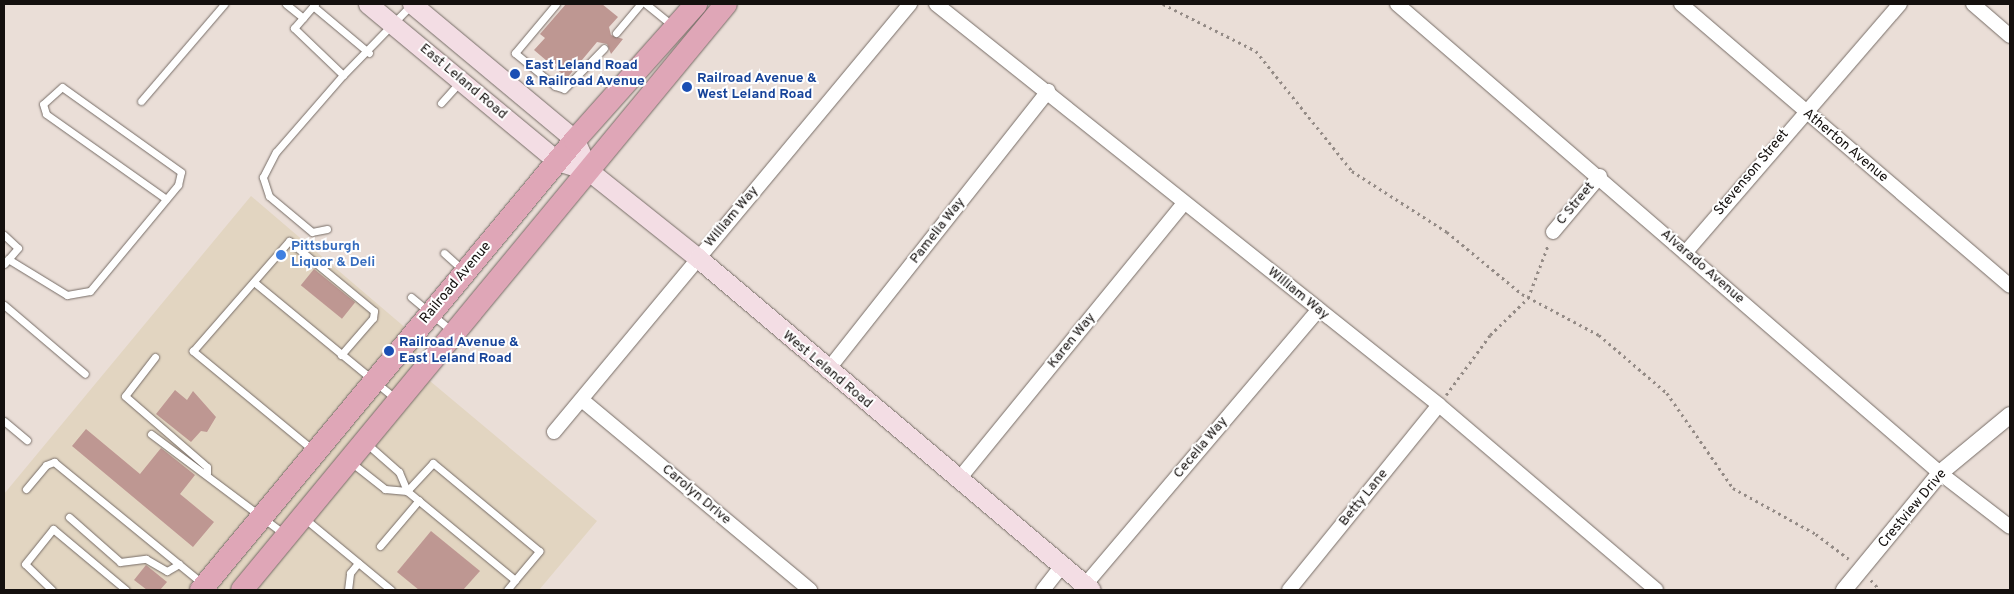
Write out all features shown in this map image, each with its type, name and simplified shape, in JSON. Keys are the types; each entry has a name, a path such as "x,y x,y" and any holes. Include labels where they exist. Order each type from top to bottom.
{"highway":[{"name":"Railroad Avenue","path":"203,588 575,140 696,4"},
{"path":"249,587 302,516 726,4"}],"main road":[{"name":"East Leland Road","path":"368,4 558,161"},
{"name":"East Leland Road","path":"412,4 575,140 589,171"},
{"name":"West Leland Road","path":"558,161 589,171 698,258 827,371 1088,588"}],"street":[{"name":"William Way","path":"554,432 910,4"},
{"name":"William Way","path":"936,4 1048,91 1184,203 1439,405 1656,590"},
{"name":"Alvarado Avenue","path":"1397,4 1600,176 1685,253 1940,474 2010,527"},
{"name":"Atherton Avenue","path":"1681,4 2010,286"},
{"name":"Stevenson Street","path":"1685,253 1804,111 1900,4"},
{"path":"1973,4 2010,36"},
{"name":"Pamelia Way","path":"827,371 1048,91"},
{"name":"C Street","path":"1553,232 1600,176"},
{"name":"Karen Way","path":"958,479 1184,203"},
{"name":"Cecelia Way","path":"1088,588 1318,310"},
{"name":"Carolyn Drive","path":"582,400 810,590"},
{"name":"Betty Lane","path":"1289,590 1439,405"},
{"name":"Crestview Drive","path":"1844,590 1940,474 2010,415"},
{"path":"1043,590 1062,566"}],"lane":[{"path":"141,101 224,4"},
{"path":"286,4 303,18"},
{"path":"328,229 312,232 269,196 263,177 276,152 343,75 369,53 412,4"},
{"path":"556,4 515,53 555,86 564,89 604,48"},
{"path":"616,33 640,4"},
{"path":"646,4 676,28"},
{"path":"343,75 294,28 314,5 369,53"},
{"path":"441,103 461,81"},
{"path":"4,235 18,248 6,261 67,295 90,291 166,200 178,185 181,172 62,88 52,91 43,104 46,114 166,200"},
{"path":"316,452 193,351 289,241 374,311 373,318 341,355"},
{"path":"444,253 466,272"},
{"path":"254,282 398,400"},
{"path":"411,297 453,332"},
{"path":"4,305 85,374"},
{"path":"155,356 125,396 207,467 207,473"},
{"path":"4,421 27,440"},
{"path":"151,434 200,474 207,473 286,536"},
{"path":"364,441 400,472 407,490 515,580"},
{"path":"348,460 385,489 407,490 433,463 539,551 507,590"},
{"path":"26,489 46,465 54,462 179,564 203,588"},
{"path":"380,546 419,500"},
{"path":"302,516 391,590"},
{"path":"69,517 120,562 146,560 166,571 179,564"},
{"path":"52,590 25,564 53,529 126,590"},
{"path":"348,590 350,573 358,563"}],"path":[{"path":"1163,4 1256,51 1352,171 1447,232 1528,298 1591,329 1661,387 1733,488 1816,534 1862,570 1880,590"},
{"path":"1439,405 1490,335 1528,298 1553,232"}],"shaded area":[{"path":"251,196 408,330 430,381 597,521 539,590 4,590 4,494"}],"building":[{"path":"566,4 602,4 618,17 609,27 611,35 623,39 611,54 607,44 597,42 567,78 534,50 545,38 540,34"},
{"path":"314,269 355,302 342,319 301,285"},
{"path":"175,390 187,400 193,391 216,417 207,432 201,431 191,442 156,414"},
{"path":"86,429 140,474 161,448 195,475 180,494 214,522 193,547 72,446"},
{"path":"431,531 480,571 463,590 419,590 397,572"},
{"path":"146,565 167,582 160,590 147,590 134,580"}],"place":[{"name":"East Leland Road & Railroad Avenue","path":"515,74"},
{"name":"Railroad Avenue & West Leland Road","path":"687,87"},
{"name":"Pittsburgh Liquor & Deli","path":"281,255"},
{"name":"Railroad Avenue & East Leland Road","path":"389,351"}]}
